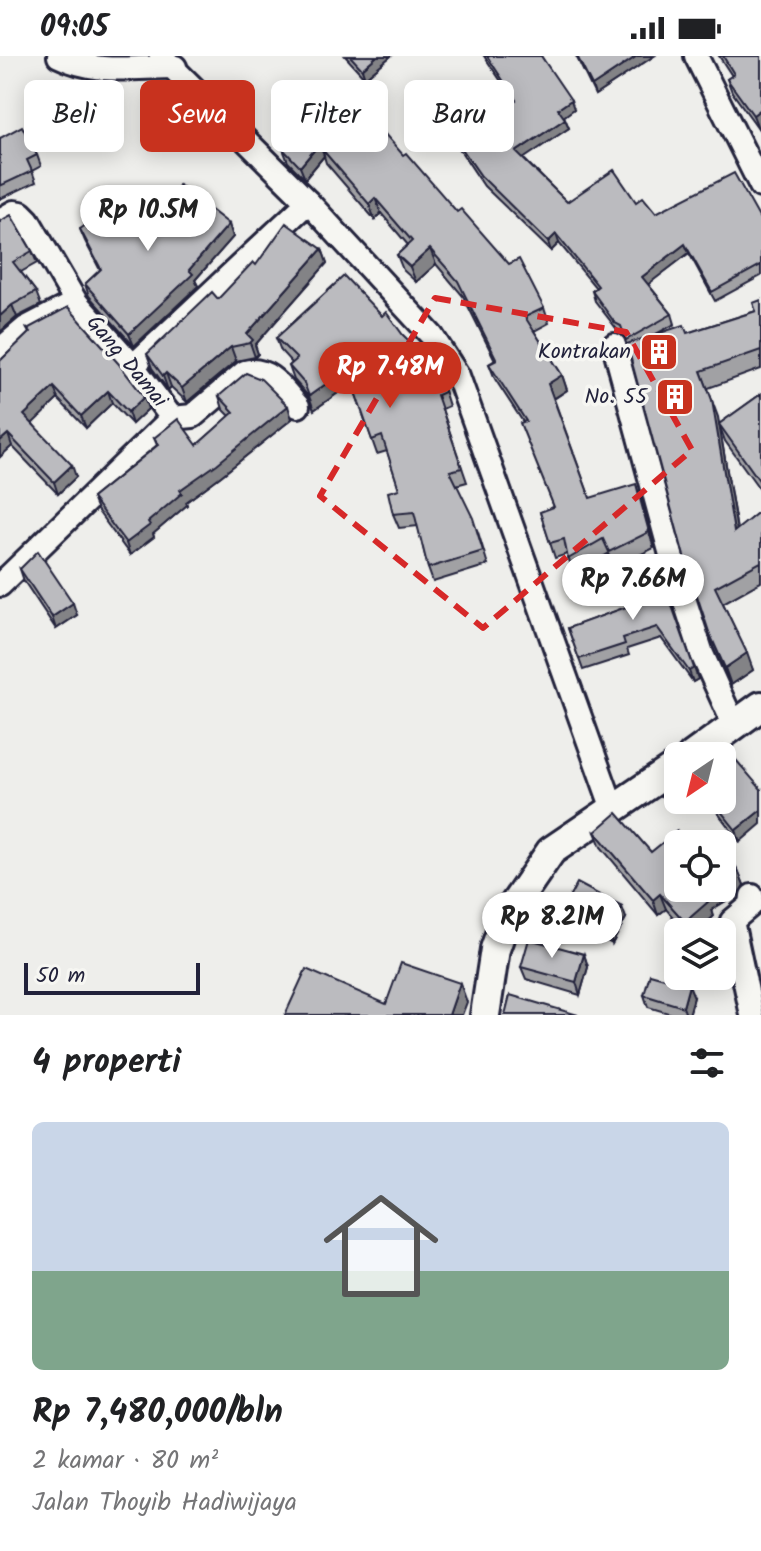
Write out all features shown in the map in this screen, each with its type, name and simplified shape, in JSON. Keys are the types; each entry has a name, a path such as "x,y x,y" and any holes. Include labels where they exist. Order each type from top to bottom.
{"street":[{"path":"59,56 76,64 109,70 168,61 308,202 432,336 458,376 613,809"},
{"path":"696,56 761,186"},
{"path":"133,366 308,202"},
{"path":"0,220 14,212 21,213 28,220 76,302"},
{"name":"Gang Damai","path":"0,350 26,328 76,302 133,366 172,418 0,585"},
{"path":"614,345 677,577 702,654 735,727"},
{"path":"172,418 193,416 245,372 253,370 270,376 298,406"},
{"path":"713,742 761,706"},
{"path":"485,1015 495,949 507,915 551,851 664,774"},
{"path":"752,896 751,905 732,921 752,1015"}],"highlighted area":[{"path":"435,298 626,332 692,450 483,628 320,496"}],"building":[{"path":"350,56 377,56 362,69"},
{"path":"487,56 541,56 571,100 558,109 565,119 516,152 567,202 614,170 636,202 643,197 656,213 734,173 761,221 761,265 712,292 685,244 642,277 672,314 626,340 621,326 615,323 592,291 598,286 556,234 548,242 481,176 464,152 514,152 514,80 503,80"},
{"path":"577,56 637,56 592,86"},
{"path":"723,56 761,56 761,109 753,115 727,79 734,74"},
{"path":"22,126 24,152 35,152 37,155 27,160 32,171 0,186 0,138"},
{"path":"388,138 403,155 406,153 457,212 461,209 509,264 519,259 544,308 525,317 562,375 548,384 590,498 636,484 649,532 609,552 603,539 568,559 564,539 550,543 540,512 554,507 520,423 526,421 489,364 497,360 458,281 430,249 410,267 397,255 412,241 375,198 369,204 324,152 388,152"},
{"path":"286,152 313,152 300,167"},
{"path":"179,185 229,224 189,270 193,274 129,334 85,284 101,269 80,229 133,193 149,221"},
{"path":"11,215 32,251 13,262 36,292 12,305 0,316 0,221"},
{"path":"286,223 322,249 247,334 253,340 231,347 182,388 166,373 163,376 147,354 212,292 218,299 253,262 256,265"},
{"path":"344,276 382,316 386,312 403,335 437,368 444,392 437,395 462,468 450,471 473,518 483,551 428,568 414,512 393,514 388,492 399,489 382,436 372,440 347,369 309,396 304,383 289,366 297,359 276,338"},
{"path":"761,300 761,350 701,371 712,400 734,532 761,510 761,562 715,587 747,653 725,668 709,632 684,556 627,344 684,325 687,333 756,311 753,303"},
{"path":"68,307 144,397 128,412 108,391 81,416 54,387 24,415 72,465 54,482 8,434 0,441 0,361 30,332 27,329"},
{"path":"246,373 261,379 288,406 180,490 182,493 148,522 150,525 126,543 92,498 159,444 154,438 178,419 197,445 234,412 219,396"},
{"path":"761,394 761,483 719,424"},
{"path":"38,551 73,603 52,617 20,569"},
{"path":"660,572 694,668 689,671 657,627 623,638 625,644 579,659 568,628 632,605 625,584"},
{"path":"736,760 761,789 761,810 736,830 723,814 736,814"},
{"path":"617,813 651,852 664,842 664,898 660,894 653,900 595,832"},
{"path":"577,883 622,907 609,933 563,909"},
{"path":"667,902 708,902 690,918 681,918"},
{"path":"529,939 584,954 576,982 521,967"},
{"path":"401,963 460,983 449,1015 285,1015 306,969 386,1004"},
{"path":"650,974 664,978 664,990 688,990 683,1007 644,995"},
{"path":"510,995 578,1015 505,1015"}],"place":[{"name":"Kontrakan","path":"659,352"},
{"name":"No. 55","path":"675,397"}]}
